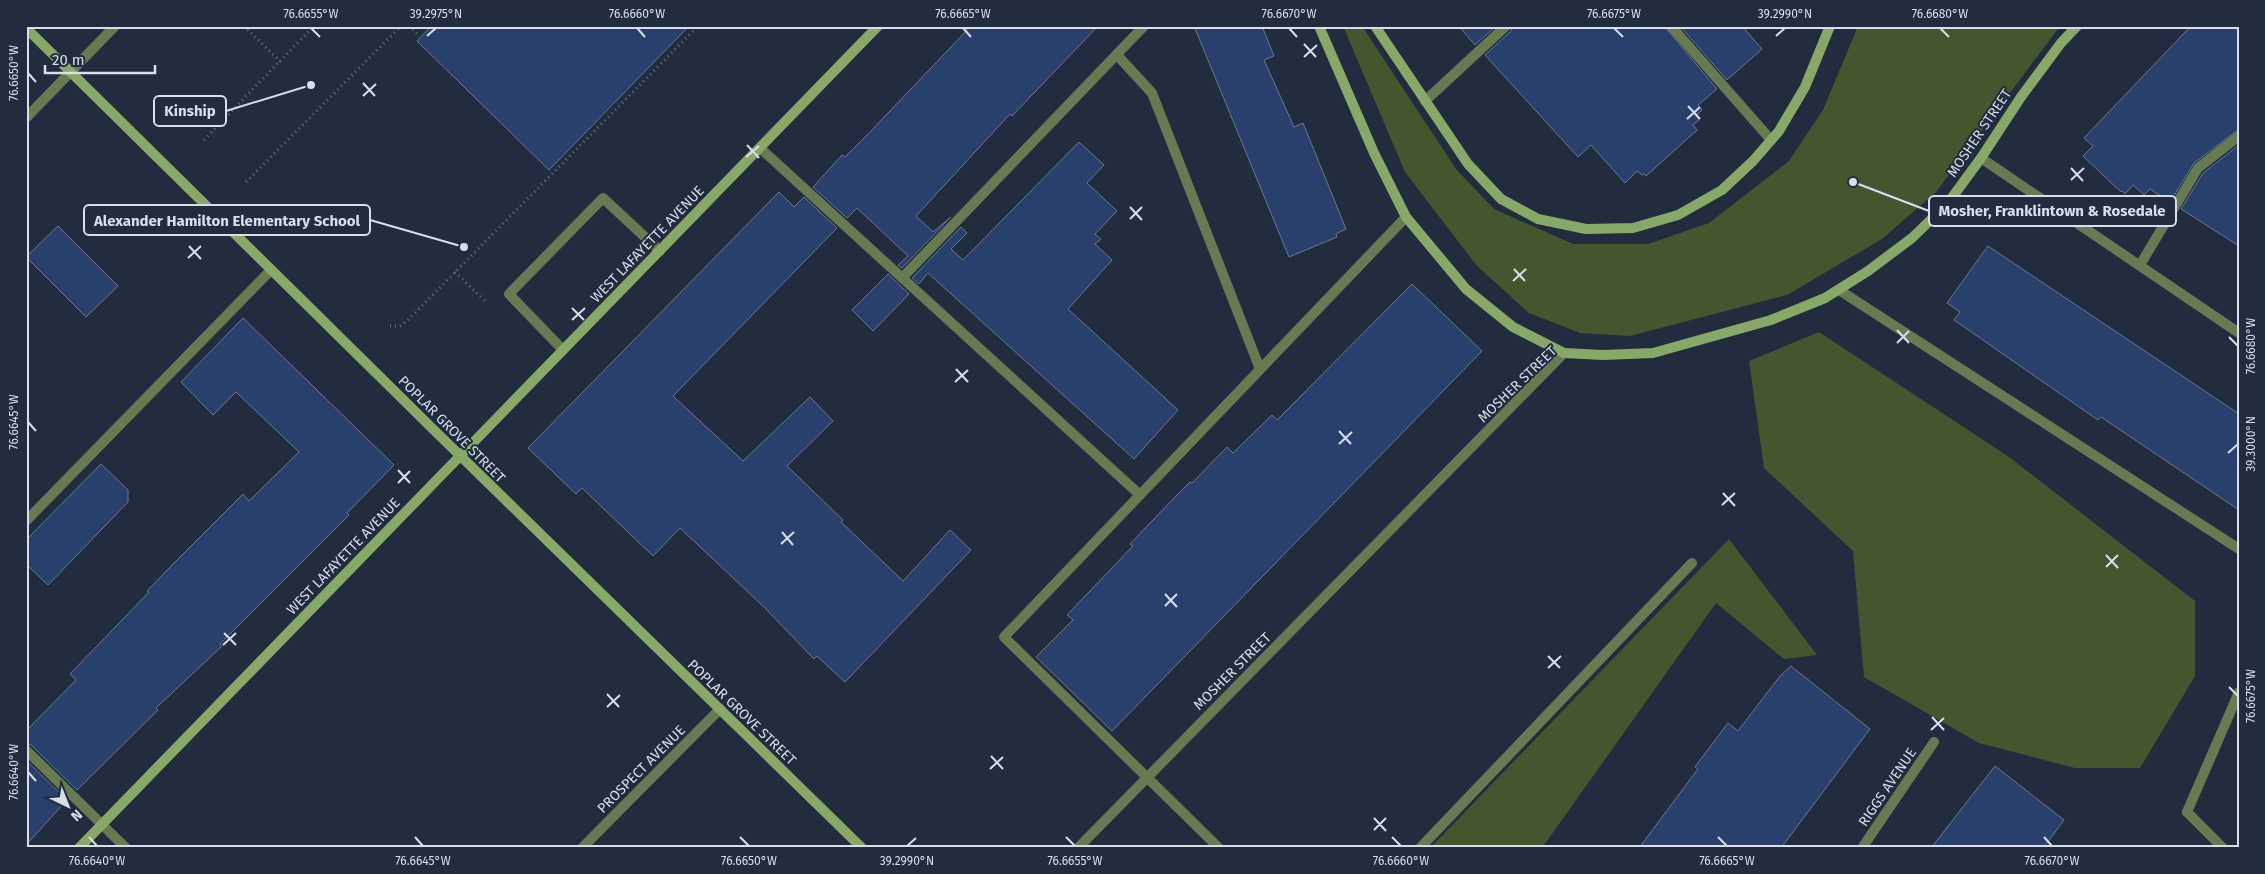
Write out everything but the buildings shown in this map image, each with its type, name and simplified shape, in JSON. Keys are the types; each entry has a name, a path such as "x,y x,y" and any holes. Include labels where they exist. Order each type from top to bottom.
{"street":[{"path":"26,118 115,26"},
{"name":"WEST LAFAYETTE AVENUE","path":"79,848 878,26"},
{"path":"902,278 1144,26"},
{"path":"1319,26 1374,153 1406,217 1466,288 1513,327 1564,353"},
{"path":"1375,26 1468,164 1501,198 1538,219 1586,230 1633,228 1678,215 1722,190 1771,140 1805,88 1830,26"},
{"path":"1425,101 1506,26"},
{"path":"1671,26 1771,140"},
{"name":"MOSHER STREET","path":"1078,848 1564,353 1603,355 1653,353 1771,320 1825,298 1839,290 1912,238 1948,203 2061,42 2077,26"},
{"name":"POPLAR GROVE STREET","path":"26,28 460,456 862,848"},
{"path":"1117,55 1152,93 1260,369"},
{"path":"2140,265 2198,168 2239,136"},
{"path":"760,148 1140,495"},
{"path":"1981,158 2239,333"},
{"path":"563,350 508,294 603,198 660,250"},
{"path":"1219,848 1004,637 1406,217"},
{"path":"26,521 271,270"},
{"path":"1839,290 2239,549"},
{"path":"1420,848 1692,563"},
{"path":"2223,848 2187,812 2239,692"},
{"name":"PROSPECT AVENUE","path":"582,848 720,709"},
{"name":"RIGGS AVENUE","path":"1862,848 1934,742"},
{"path":"26,750 126,848"}],"path":[{"path":"244,26 280,61"},
{"path":"204,140 314,26"},
{"path":"246,182 402,26"},
{"path":"409,26 417,34"},
{"path":"390,326 400,326 406,322 698,26"}],"green space":[{"path":"1343,26 1362,26 1456,169 1494,209 1573,244 1648,244 1709,223 1789,161 1823,110 1858,26 2060,26 1936,192 1882,239 1787,295 1630,336 1580,333 1529,313 1477,266 1405,172"},
{"path":"1819,332 2009,457 2195,601 2195,676 2140,768 2075,768 1979,743 1864,677 1853,551 1764,468 1749,361"},
{"path":"1729,539 1817,655 1784,659 1716,603 1542,848 1430,848"}],"place":[{"name":"Kinship","path":"311,85"},
{"name":"Mosher, Franklintown & Rosedale","path":"1853,182"},
{"name":"Alexander Hamilton Elementary School","path":"464,247"}]}
